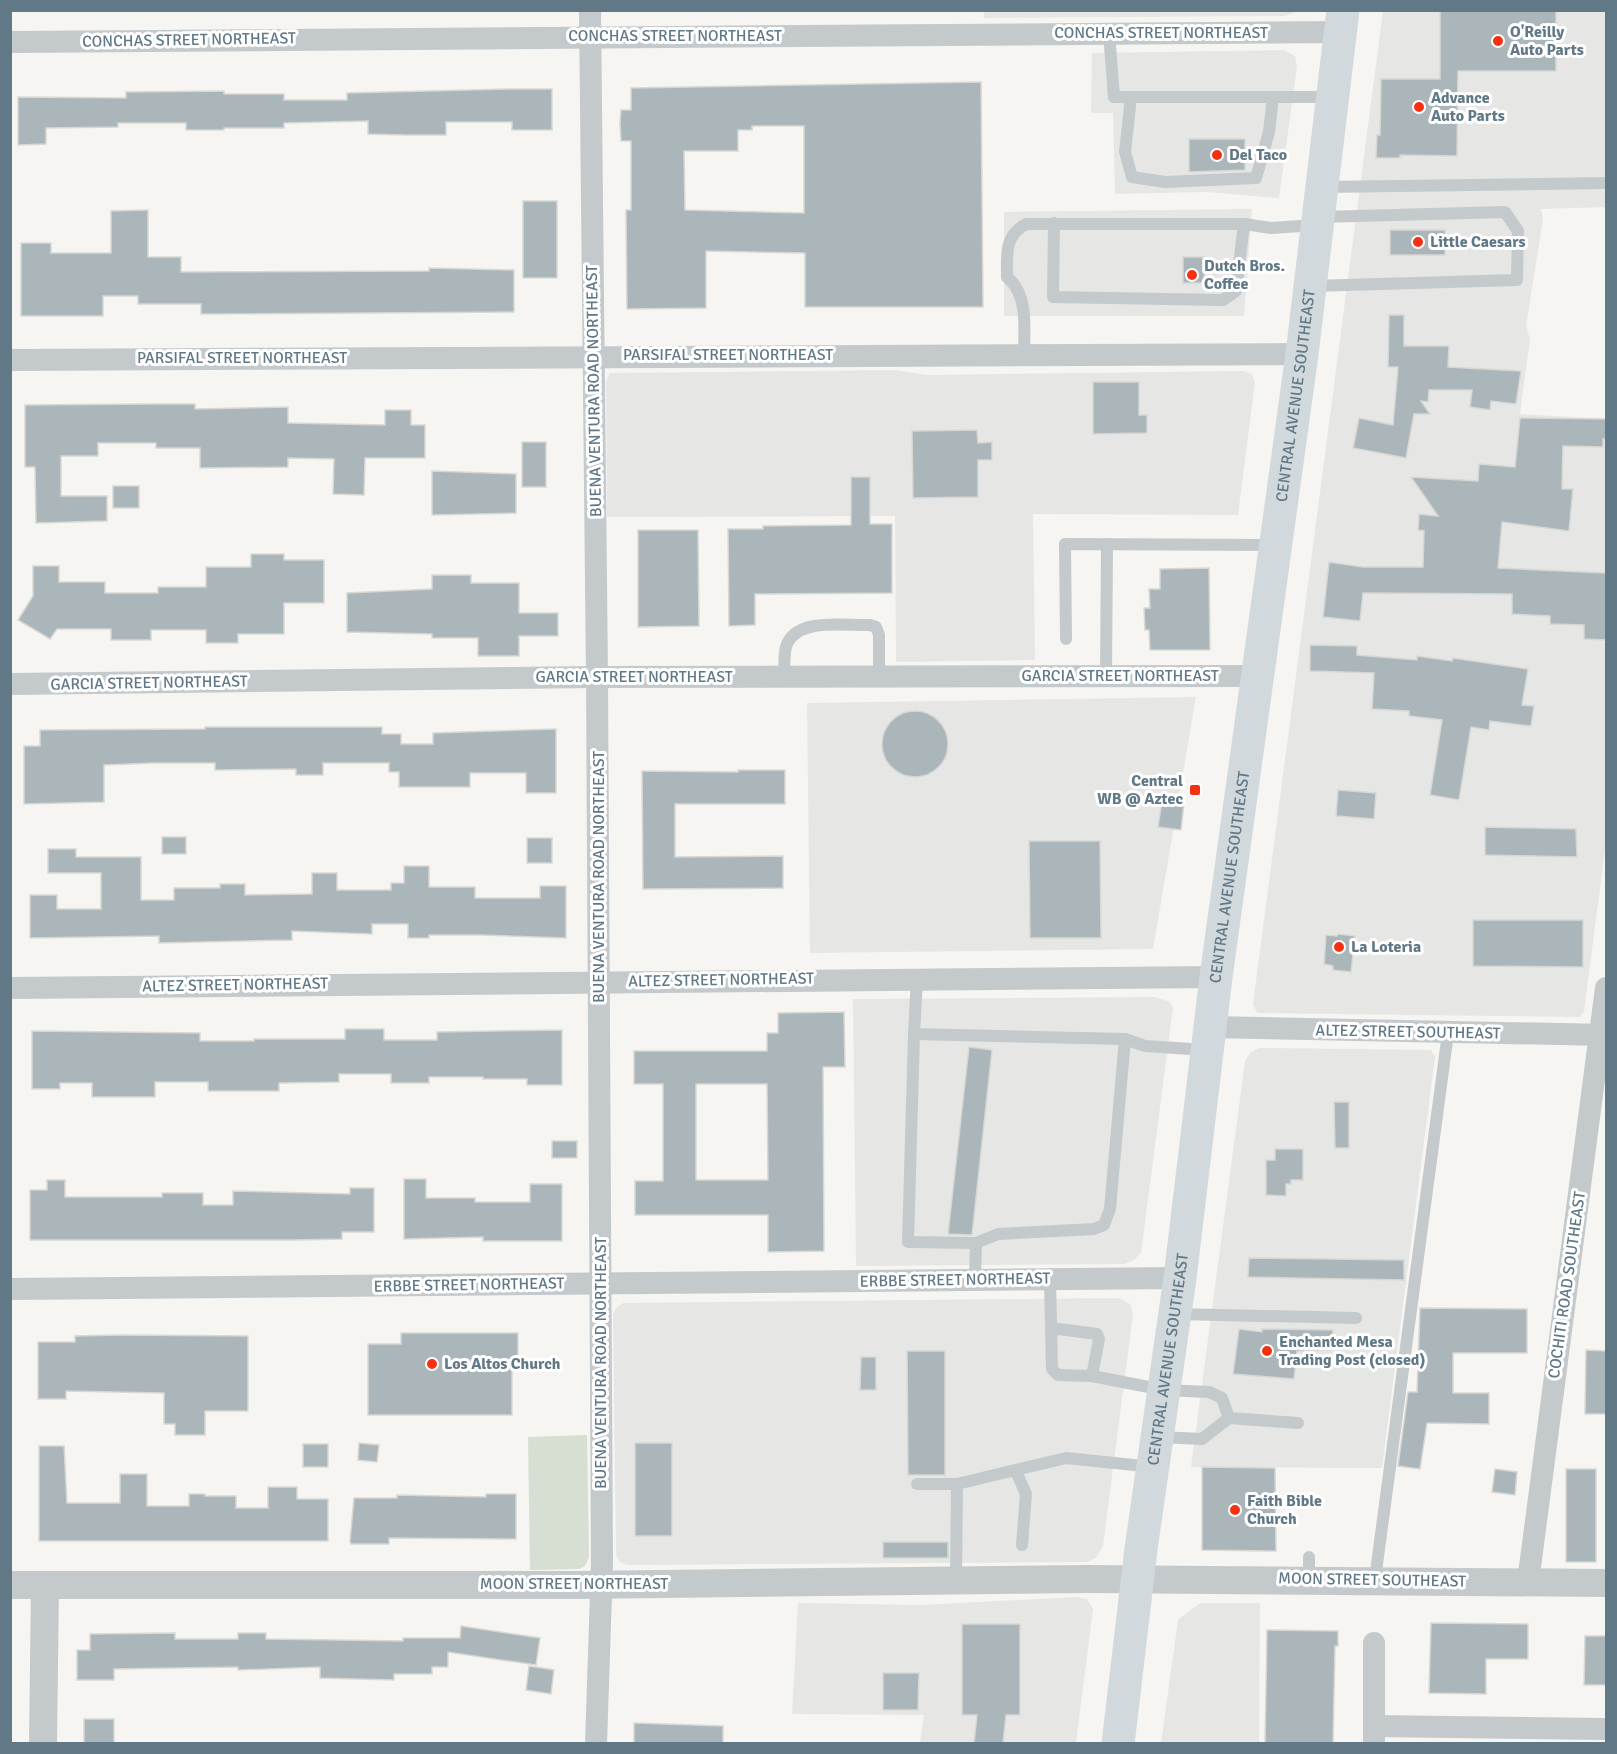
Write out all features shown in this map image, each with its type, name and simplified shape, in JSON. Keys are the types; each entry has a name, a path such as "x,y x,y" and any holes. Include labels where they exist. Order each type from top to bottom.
{"main road":[{"name":"CENTRAL AVENUE SOUTHEAST","path":"1118,1743 1138,1579 1180,1278 1216,977 1302,354 1342,21"}],"street":[{"name":"BUENA VENTURA ROAD NORTHEAST","path":"590,10 597,677 602,1584 596,1743"},
{"name":"CONCHAS STREET NORTHEAST","path":"10,42 1109,33 1342,21"},
{"name":"PARSIFAL STREET NORTHEAST","path":"10,360 593,355 1302,354"},
{"name":"GARCIA STREET NORTHEAST","path":"10,684 597,677 1258,676"},
{"name":"ALTEZ STREET NORTHEAST","path":"10,988 1216,977"},
{"name":"COCHITI ROAD SOUTHEAST","path":"1528,1581 1603,1035 1606,988"},
{"name":"ALTEZ STREET SOUTHEAST","path":"1209,1039 1448,1033 1603,1035"},
{"name":"ERBBE STREET NORTHEAST","path":"10,1289 1180,1278"},
{"name":"MOON STREET SOUTHEAST","path":"1138,1579 1309,1568 1375,1579 1606,1583"},
{"name":"MOON STREET NORTHEAST","path":"10,1585 602,1584 1138,1579"},
{"path":"43,1743 45,1586"},
{"path":"1374,1643 1374,1735 1599,1734"}],"lane":[{"path":"1109,33 1114,96 1332,97"},
{"path":"1131,96 1125,152 1132,177 1165,182 1256,178 1269,132 1273,97"},
{"path":"1024,354 1024,310 1017,285 1007,278 1007,242 1016,230 1026,224 1244,224 1271,228 1319,210 1606,183"},
{"path":"1310,286 1517,280 1518,231 1505,212 1319,210"},
{"path":"1054,223 1053,297 1223,300 1236,291 1244,224"},
{"path":"1066,639 1065,544 1276,545"},
{"path":"1106,676 1107,544"},
{"path":"784,676 786,646 799,630 811,627 870,626 876,627 879,635 879,676"},
{"path":"917,978 908,1242 976,1243 998,1234 1094,1229 1104,1225 1110,1209 1125,1039"},
{"path":"1375,1579 1448,1033"},
{"path":"914,1034 1125,1039 1145,1046 1209,1039"},
{"path":"975,1279 976,1243"},
{"path":"1050,1279 1054,1373 1092,1376 1164,1390 1209,1392 1222,1398 1229,1418"},
{"path":"1175,1314 1356,1318"},
{"path":"1051,1328 1097,1334 1099,1339 1092,1376"},
{"path":"917,1484 957,1484 1066,1458 1156,1452 1202,1439 1229,1418 1298,1423"},
{"path":"1016,1471 1026,1494 1022,1545"},
{"path":"956,1580 957,1484"}],"shaded area":[{"path":"984,10 1300,11 1284,16 984,18"},
{"path":"1383,11 1606,11 1606,207 1541,209 1543,219 1526,326 1530,339 1520,414 1606,419 1606,843 1584,1011 1580,1017 1257,1013 1253,1004"},
{"path":"1284,50 1295,56 1297,66 1279,198 1207,192 1115,194 1113,113 1091,113 1092,53"},
{"path":"1252,209 1244,316 1004,316 1004,212"},
{"path":"895,370 927,375 1243,371 1252,374 1255,382 1238,515 1033,514 1035,660 896,662 895,516 607,517 606,381 610,373"},
{"path":"1196,697 1153,949 810,953 807,703"},
{"path":"1155,997 1170,1002 1173,1008 1141,1253 1134,1260 1124,1264 856,1266 853,999"},
{"path":"1260,1048 1431,1050 1435,1057 1382,1468 1191,1467 1245,1061 1251,1052"},
{"path":"1119,1298 1130,1304 1133,1314 1103,1546 1096,1558 1087,1562 628,1565 620,1562 616,1555 613,1314 616,1308 623,1303"},
{"path":"587,1435 589,1557 585,1566 579,1569 530,1570 528,1437"},
{"path":"1077,1597 1087,1599 1093,1609 1076,1743 920,1743 924,1715 792,1714 798,1603 923,1605"},
{"path":"1200,1603 1260,1603 1259,1743 1161,1743 1178,1620"}],"building":[{"path":"1440,10 1556,10 1556,71 1458,71 1457,156 1400,155 1400,158 1376,158 1377,135 1380,135 1381,79 1440,79"},
{"path":"981,82 983,307 805,307 805,253 706,251 706,308 627,309 626,210 631,210 631,141 621,141 620,123 621,110 631,110 631,88","holes":["752,126 804,126 804,213 685,210 684,151 738,151 738,130 752,130"]},
{"path":"552,89 552,130 512,130 512,122 446,122 446,135 368,134 368,121 284,123 284,128 224,128 224,130 186,130 186,123 118,123 118,127 46,128 46,144 18,145 18,97 126,98 126,92 224,91 224,94 284,94 284,100 347,100 347,93"},
{"name":"Del Taco","path":"1189,139 1245,139 1245,170 1189,172"},
{"path":"523,201 557,201 557,278 523,278"},
{"path":"148,210 148,257 181,257 181,272 429,271 429,268 514,270 514,312 201,314 201,304 138,304 138,296 103,296 103,316 21,316 21,243 51,243 51,253 111,253 111,211"},
{"name":"Little Caesars","path":"1390,230 1445,230 1445,255 1390,255"},
{"path":"1183,257 1205,257 1204,283 1183,283"},
{"path":"1389,315 1404,315 1404,346 1449,346 1448,367 1521,371 1516,404 1491,401 1490,410 1470,407 1472,390 1429,390 1428,402 1421,401 1430,414 1414,414 1406,458 1353,448 1359,418 1393,425 1398,367 1388,367"},
{"path":"1093,382 1139,382 1139,415 1147,415 1147,433 1093,434"},
{"path":"195,404 195,409 288,407 288,423 385,425 385,410 411,410 411,425 425,425 425,458 365,458 364,495 333,494 334,459 288,458 288,467 200,468 200,448 156,448 156,443 98,443 98,456 61,456 61,496 107,496 107,521 36,523 35,467 25,467 25,405"},
{"path":"1520,418 1606,419 1606,439 1603,439 1603,447 1563,446 1562,489 1573,489 1569,531 1502,522 1498,568 1606,573 1606,640 1584,639 1584,625 1550,624 1550,616 1512,614 1512,594 1363,593 1360,621 1323,617 1329,562 1363,567 1423,567 1424,531 1418,530 1419,514 1438,516 1411,477 1478,481 1479,464 1515,467"},
{"path":"977,430 978,443 992,442 992,460 978,460 978,497 913,498 912,431"},
{"path":"522,442 546,442 546,487 522,487"},
{"path":"432,471 516,474 516,513 432,515"},
{"path":"851,477 870,477 870,524 892,524 892,593 755,594 755,625 729,626 728,529 763,529 763,526 851,525"},
{"path":"113,486 139,486 139,508 113,508"},
{"path":"638,530 698,530 699,626 638,627"},
{"path":"251,554 284,554 284,560 324,560 324,603 284,603 284,634 238,634 238,643 206,643 206,630 151,630 151,640 111,640 111,629 57,629 50,639 18,620 33,596 33,566 59,566 59,582 105,582 105,593 158,593 158,587 206,587 206,567 251,567"},
{"path":"1209,568 1210,650 1150,650 1149,630 1145,630 1144,608 1150,608 1149,589 1160,589 1160,569"},
{"path":"432,575 471,575 471,583 519,583 519,613 558,613 558,636 519,636 519,656 478,656 478,638 432,638 432,634 347,632 347,593 432,589"},
{"path":"1310,645 1357,646 1357,655 1417,660 1417,656 1452,661 1453,658 1528,669 1522,705 1534,706 1531,726 1490,721 1489,730 1471,727 1459,800 1430,795 1442,720 1409,716 1409,711 1372,709 1374,673 1310,671"},
{"path":"915,711 928,713 938,721 946,731 948,744 946,757 938,767 928,775 915,777 902,775 892,767 884,757 882,744 884,731 892,721 902,713"},
{"path":"205,727 382,727 382,734 401,734 401,744 433,744 433,733 556,729 556,793 526,793 526,773 470,773 470,787 399,787 399,772 389,772 389,763 323,763 323,775 296,775 296,769 215,770 215,763 153,763 104,765 104,802 24,804 24,746 40,746 40,730 205,729"},
{"path":"738,770 785,770 785,804 675,804 675,857 783,856 783,888 643,889 642,771 738,772"},
{"path":"1338,790 1376,793 1374,819 1336,816"},
{"path":"1162,801 1184,803 1181,830 1158,827"},
{"path":"1485,827 1576,829 1577,857 1485,855"},
{"path":"162,837 186,837 186,854 162,854"},
{"path":"527,838 552,838 552,863 527,863"},
{"path":"1029,841 1100,841 1101,938 1030,938"},
{"path":"48,849 76,849 76,857 141,857 141,900 174,900 174,888 220,888 220,884 245,884 245,895 312,894 312,873 337,873 337,890 391,890 391,883 404,883 404,866 429,866 429,887 475,887 475,898 540,898 540,886 566,886 566,938 429,935 429,938 408,938 408,924 372,924 372,934 292,931 292,940 159,943 159,936 30,938 30,895 57,895 57,909 101,909 101,873 48,873"},
{"path":"1473,920 1583,920 1583,967 1473,966"},
{"name":"La Loteria","path":"1338,934 1355,936 1351,972 1333,970 1333,966 1324,964 1326,935 1337,936"},
{"path":"844,1012 845,1067 823,1067 824,1251 768,1252 768,1215 635,1215 635,1181 663,1181 663,1084 634,1084 634,1051 767,1051 767,1033 778,1033 778,1013","holes":["696,1084 767,1084 768,1180 696,1180"]},
{"path":"345,1029 384,1029 384,1040 437,1040 437,1032 562,1030 562,1085 527,1085 527,1079 483,1079 483,1077 429,1077 429,1083 391,1083 391,1074 339,1074 339,1082 279,1083 279,1091 208,1091 208,1082 155,1082 155,1097 92,1097 92,1083 60,1083 60,1089 32,1089 32,1031 200,1033 200,1041 254,1041 254,1039 345,1039"},
{"path":"969,1047 992,1050 972,1235 948,1234"},
{"path":"1334,1102 1349,1102 1349,1148 1335,1148"},
{"path":"552,1141 577,1141 577,1158 552,1158"},
{"path":"1275,1149 1303,1149 1303,1180 1291,1180 1291,1184 1286,1184 1286,1196 1266,1195 1266,1160 1275,1160"},
{"path":"404,1179 426,1179 426,1198 475,1198 475,1202 530,1202 530,1184 562,1184 562,1241 483,1241 483,1237 404,1239"},
{"path":"47,1180 65,1180 65,1197 162,1197 162,1193 203,1193 203,1205 233,1205 233,1191 350,1194 350,1188 374,1188 374,1232 342,1232 342,1239 30,1240 30,1190 47,1190"},
{"path":"1249,1258 1404,1260 1404,1280 1248,1277"},
{"path":"1420,1308 1527,1309 1527,1353 1453,1353 1453,1393 1489,1393 1489,1424 1427,1423 1420,1469 1398,1466 1408,1392 1417,1392"},
{"name":"Enchanted Mesa Trading Post (closed)","path":"1239,1329 1262,1332 1262,1329 1333,1330 1331,1350 1297,1351 1294,1379 1233,1374"},
{"path":"401,1333 518,1333 518,1371 512,1371 512,1415 368,1415 368,1344 401,1344"},
{"path":"75,1336 248,1336 248,1411 205,1411 205,1435 175,1435 175,1424 164,1424 164,1393 66,1391 66,1399 38,1399 38,1342 75,1342"},
{"path":"1586,1350 1606,1351 1606,1414 1585,1414"},
{"path":"907,1351 945,1351 945,1475 908,1475"},
{"path":"861,1357 876,1357 876,1390 860,1390"},
{"path":"359,1443 379,1445 377,1462 358,1460"},
{"path":"635,1443 672,1443 672,1536 635,1536"},
{"path":"303,1444 328,1444 328,1467 303,1467"},
{"path":"39,1446 64,1446 67,1503 120,1503 120,1474 147,1474 147,1506 189,1506 189,1494 205,1494 205,1496 236,1496 236,1508 268,1508 268,1487 297,1487 297,1499 328,1499 328,1541 39,1541"},
{"path":"1202,1467 1275,1468 1276,1551 1202,1550"},
{"path":"1495,1469 1517,1472 1515,1495 1492,1492"},
{"path":"1566,1469 1596,1469 1596,1562 1566,1562"},
{"path":"486,1494 516,1494 516,1539 389,1538 389,1544 351,1544 354,1498 397,1498 397,1495 486,1497"},
{"path":"883,1542 948,1542 948,1558 883,1558"},
{"path":"1431,1623 1528,1624 1528,1659 1486,1659 1486,1694 1429,1693"},
{"path":"962,1624 1020,1624 1020,1715 1006,1715 1003,1743 974,1743 977,1715 962,1715"},
{"path":"461,1626 540,1638 536,1665 448,1652 448,1667 432,1667 432,1674 394,1674 394,1680 320,1678 320,1667 238,1670 238,1667 114,1669 114,1680 77,1680 77,1650 90,1650 90,1634 175,1633 175,1639 238,1639 238,1633 266,1633 266,1639 403,1641 403,1638 460,1638"},
{"path":"1267,1630 1338,1631 1338,1646 1335,1646 1333,1743 1265,1743"},
{"path":"1585,1636 1606,1636 1606,1685 1584,1685"},
{"path":"529,1666 554,1670 551,1694 526,1690"},
{"path":"883,1673 919,1673 918,1710 883,1710"},
{"path":"84,1719 114,1719 114,1743 84,1743"},
{"path":"634,1723 723,1726 723,1743 634,1743"}],"place":[{"name":"O'Reilly Auto Parts","path":"1498,41"},
{"name":"Advance Auto Parts","path":"1419,107"},
{"name":"Del Taco","path":"1217,155"},
{"name":"Little Caesars","path":"1418,242"},
{"name":"Dutch Bros. Coffee","path":"1192,275"},
{"name":"Central WB @ Aztec","path":"1195,790"},
{"name":"La Loteria","path":"1339,947"},
{"name":"Enchanted Mesa Trading Post (closed)","path":"1267,1351"},
{"name":"Los Altos Church","path":"432,1364"},
{"name":"Faith Bible Church","path":"1235,1510"}]}
